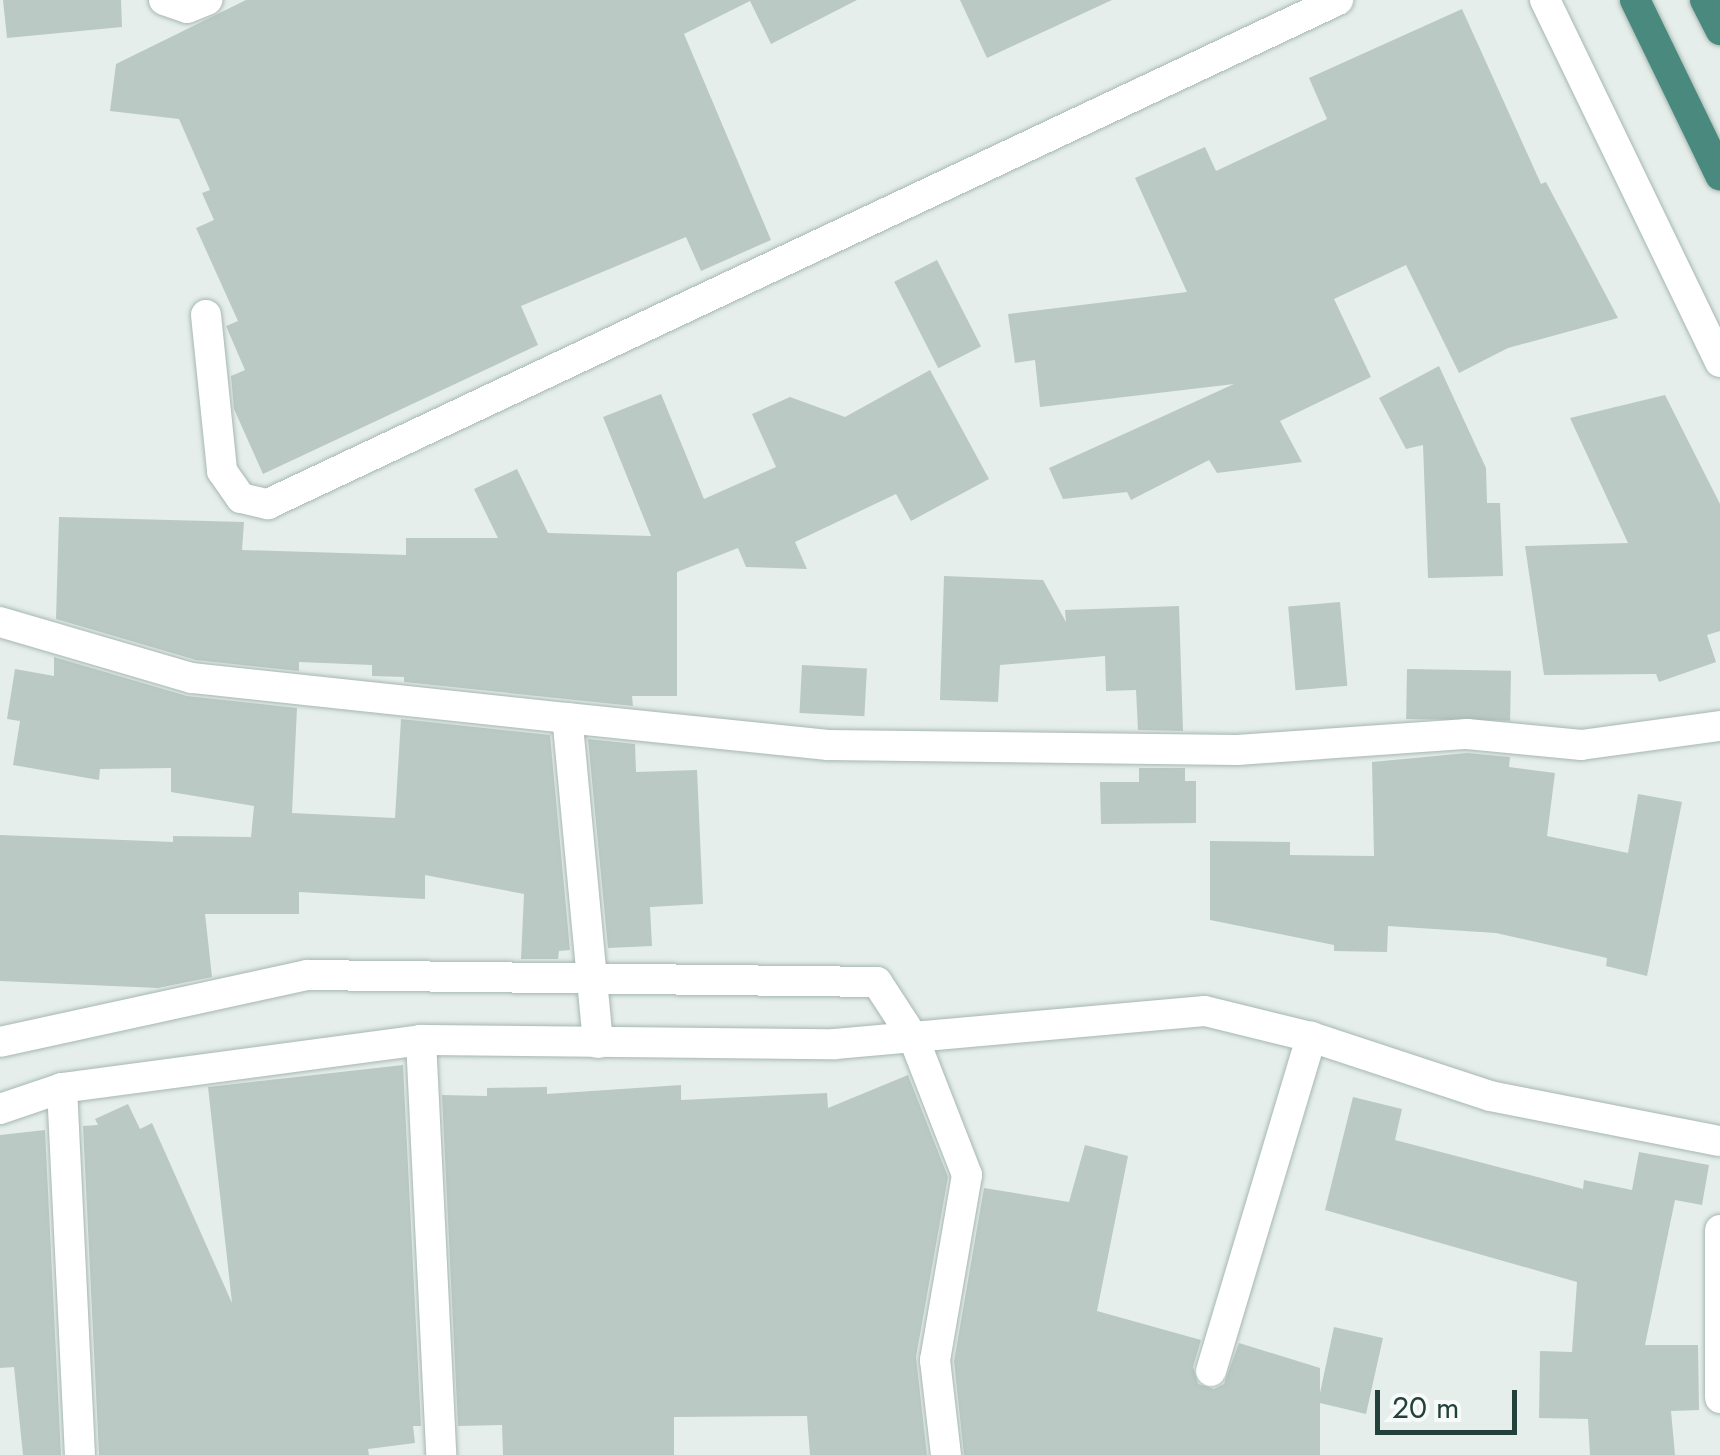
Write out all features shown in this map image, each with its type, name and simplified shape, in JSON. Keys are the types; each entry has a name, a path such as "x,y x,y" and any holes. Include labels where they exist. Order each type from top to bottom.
{"highway":[{"path":"1635,0 1720,175"},
{"path":"1706,0 1720,30"}],"street":[{"path":"164,0 187,8 206,0"},
{"path":"206,315 222,471 242,498 268,504 1338,0"},
{"path":"1545,0 1720,362"},
{"path":"0,622 192,678 828,744 1237,750 1467,734 1581,744 1720,726"},
{"path":"566,718 598,1043"},
{"path":"0,1042 307,975 591,974 877,982 914,1039 967,1175 935,1360 946,1455"},
{"path":"0,1109 62,1088 421,1040 598,1043 914,1039 1205,1011 1312,1037 1490,1096 1720,1141"},
{"path":"1211,1371 1312,1037"},
{"path":"421,1040 441,1455"},
{"path":"62,1088 80,1455"},
{"path":"1720,1230 1720,1398"}],"building":[{"path":"3,0 121,0 122,27 7,38"},
{"path":"246,0 857,0 771,44 750,1 684,34 771,240 701,271 686,237 521,306 538,345 263,474 234,409 231,376 245,370 226,326 238,321 196,228 214,220 202,193 210,190 179,119 110,111 116,64"},
{"path":"960,0 1112,0 987,58"},
{"path":"1462,9 1541,184 1546,182 1618,318 1508,348 1459,373 1406,265 1334,299 1371,377 1280,421 1302,462 1217,473 1209,460 1131,500 1127,492 1063,499 1049,468 1234,384 1040,407 1035,360 1015,363 1008,314 1187,292 1135,178 1205,147 1216,171 1327,119 1309,78"},
{"path":"937,260 981,346 938,368 894,282"},
{"path":"1439,366 1486,468 1487,503 1500,503 1503,576 1428,578 1423,445 1406,449 1379,398"},
{"path":"930,370 989,479 911,521 896,494 795,542 807,569 746,567 738,548 677,572 677,696 632,696 633,706 404,682 404,677 372,676 372,665 299,662 299,671 196,660 56,619 59,517 244,522 242,550 406,555 406,538 498,538 474,489 517,469 548,533 651,536 603,417 661,394 704,499 776,467 752,414 790,397 845,417"},
{"path":"1665,395 1720,504 1720,631 1707,635 1716,662 1659,682 1656,674 1544,675 1525,546 1628,543 1570,418"},
{"path":"944,576 1043,580 1066,622 1065,610 1179,606 1183,731 1138,730 1136,690 1106,691 1105,656 1000,665 998,702 940,700"},
{"path":"1340,602 1347,686 1296,690 1288,607"},
{"path":"54,657 187,696 297,708 292,813 395,818 401,719 550,735 570,950 559,951 558,959 521,959 524,894 425,875 425,899 299,892 299,914 205,914 212,977 158,988 0,981 0,835 173,842 173,836 251,837 254,806 171,792 171,768 100,769 99,780 13,765 20,721 7,719 15,669 54,676"},
{"path":"802,665 867,668 864,716 799,713"},
{"path":"1407,669 1511,671 1510,721 1406,719"},
{"path":"588,739 635,744 636,772 697,770 703,904 650,907 652,946 608,948"},
{"path":"1467,753 1510,757 1509,767 1555,773 1547,836 1628,853 1638,794 1682,802 1647,976 1606,966 1607,958 1496,933 1388,926 1387,952 1334,951 1334,945 1210,920 1210,841 1290,842 1290,855 1374,856 1372,762"},
{"path":"1139,768 1185,768 1185,781 1196,781 1196,823 1101,824 1100,782 1139,782"},
{"path":"403,1065 421,1426 413,1426 415,1443 368,1449 369,1455 99,1455 83,1126 98,1125 95,1119 128,1104 140,1129 152,1123 232,1303 208,1087"},
{"path":"908,1075 948,1177 916,1357 927,1455 810,1455 807,1416 674,1417 674,1455 503,1455 502,1425 458,1426 442,1095 487,1096 487,1088 547,1087 547,1094 681,1085 681,1100 827,1093 828,1108"},
{"path":"1353,1097 1402,1109 1395,1140 1583,1189 1584,1180 1632,1190 1639,1152 1709,1165 1702,1205 1675,1200 1645,1345 1698,1345 1699,1410 1671,1411 1675,1455 1590,1455 1588,1419 1539,1418 1540,1351 1572,1352 1577,1282 1325,1210"},
{"path":"45,1130 61,1455 23,1455 14,1367 0,1368 0,1135"},
{"path":"1085,1145 1128,1156 1097,1311 1201,1340 1193,1367 1198,1384 1214,1389 1224,1384 1239,1343 1320,1368 1320,1393 1334,1327 1383,1338 1366,1414 1320,1403 1320,1455 964,1455 954,1361 984,1188 1069,1202"}]}
